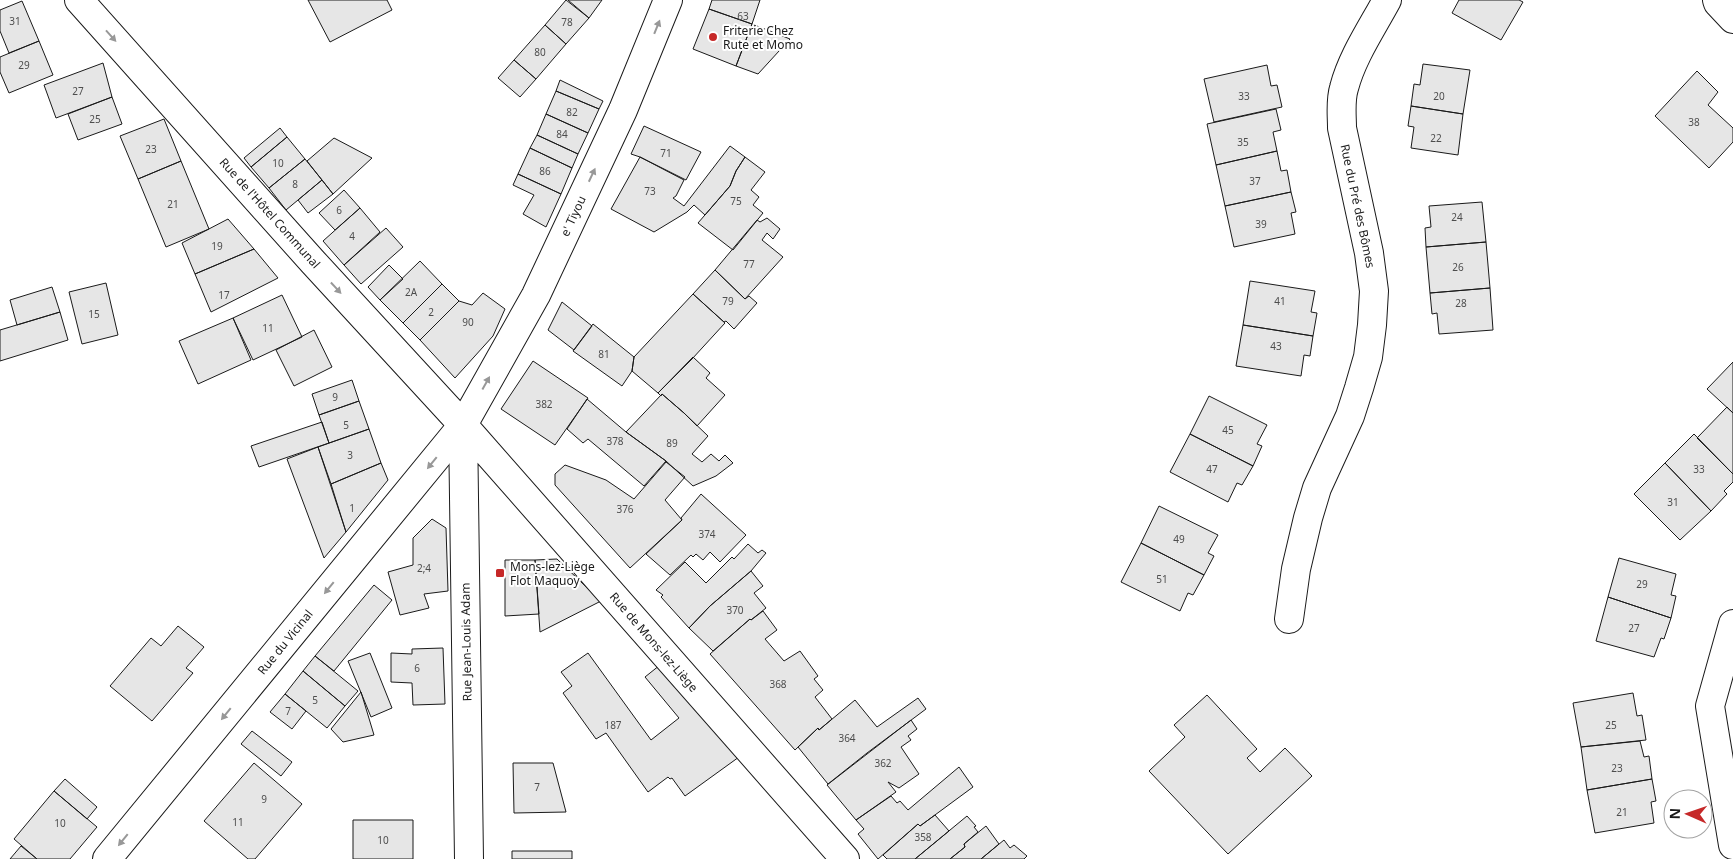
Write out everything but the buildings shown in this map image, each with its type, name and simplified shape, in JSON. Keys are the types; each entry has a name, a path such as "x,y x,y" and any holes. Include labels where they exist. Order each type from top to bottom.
{"street":[{"name":"Rue de l'Hôtel Communal","path":"79,0 312,262 463,425"},
{"name":"e' Tiyou","path":"463,425 540,286 623,110 668,0"},
{"name":"Rue du Pré des Bômes","path":"1289,619 1296,569 1317,488 1350,416 1368,357 1374,292 1370,253 1342,128 1342,107 1343,89 1350,71 1387,0"},
{"path":"1717,0 1733,19"},
{"name":"Rue du Vicinal","path":"107,859 463,425"},
{"name":"Rue Jean-Louis Adam","path":"463,425 469,859"},
{"name":"Rue de Mons-lez-Liège","path":"463,425 845,859"},
{"path":"1733,624 1710,706 1733,845"}],"place":[{"name":"Friterie Chez Rute et Momo","path":"713,37"},
{"name":"Mons-lez-Liège Flot Maquoy","path":"500,573"}]}
